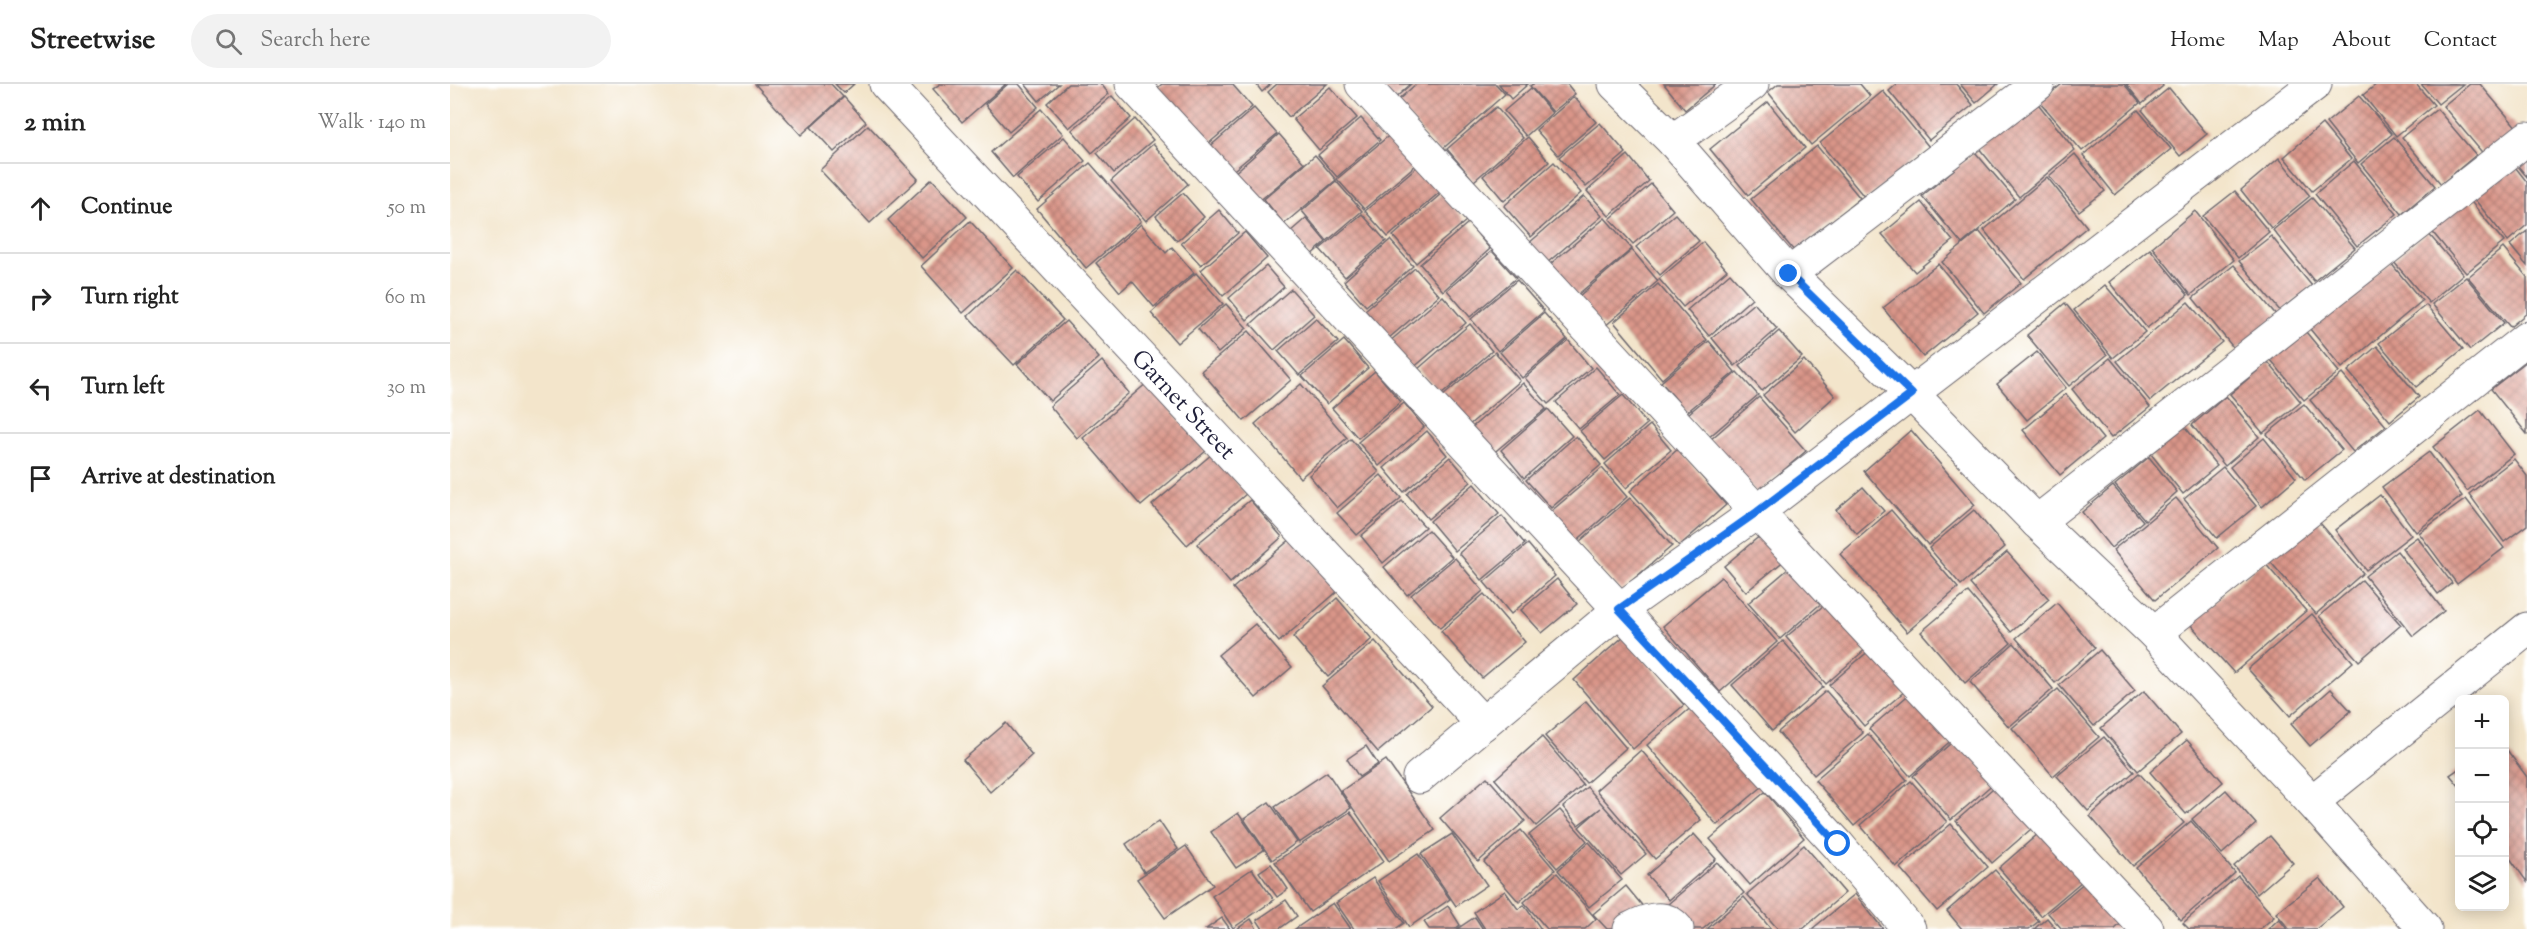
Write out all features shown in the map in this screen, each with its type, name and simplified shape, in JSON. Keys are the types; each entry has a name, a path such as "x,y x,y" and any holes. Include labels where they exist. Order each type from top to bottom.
{"street":[{"name":"Garnet Street","path":"886,84 1483,724"},
{"path":"1132,84 1838,844 1909,929"},
{"path":"1362,84 1757,512 2147,929"},
{"path":"1615,84 1673,141 1789,274 1912,394 2037,522 2154,633 2312,801 2425,929"},
{"path":"1673,141 1752,84"},
{"path":"1789,274 2038,84"},
{"path":"1419,777 1619,609 1757,512 2315,84"},
{"path":"2037,522 2527,138"},
{"path":"2154,633 2527,338"},
{"path":"2312,801 2527,629"},
{"path":"1630,929 1657,918 1672,923 1677,929"}],"building":[{"path":"755,84 831,84 843,97 801,135"},
{"path":"835,84 854,84 844,93"},
{"path":"940,84 1006,84 962,122 933,89"},
{"path":"1008,84 1019,84 1038,107 1009,132 985,104"},
{"path":"1025,84 1059,84 1039,101"},
{"path":"1068,84 1101,84 1109,94 1069,128 1047,103"},
{"path":"1162,84 1232,84 1252,107 1202,149 1153,92"},
{"path":"1256,84 1271,84 1262,92"},
{"path":"1277,84 1327,84 1289,117 1268,92"},
{"path":"1380,84 1411,84 1393,100"},
{"path":"1416,84 1496,84 1505,94 1439,152 1396,102"},
{"path":"1499,84 1528,84 1511,99"},
{"path":"1533,84 1567,84 1575,94 1553,112 1530,86"},
{"path":"1664,84 1716,84 1685,110"},
{"path":"1778,84 1860,84 1870,96 1811,145 1768,92"},
{"path":"1897,84 1956,84 1973,105 1929,140 1889,91"},
{"path":"1960,84 1998,84 1976,103"},
{"path":"2062,84 2124,84 2140,103 2082,151 2040,102"},
{"path":"2126,84 2162,84 2163,86 2142,104"},
{"path":"2377,84 2416,84 2434,105 2396,136 2363,95"},
{"path":"2421,84 2463,84 2438,104"},
{"path":"2470,84 2480,84 2518,129 2486,157 2443,106"},
{"path":"1330,87 1357,118 1319,150 1293,119"},
{"path":"1531,88 1552,113 1526,136 1504,111"},
{"path":"2169,88 2207,134 2180,156 2142,110"},
{"path":"1883,91 1929,147 1866,199 1820,143"},
{"path":"1112,96 1131,118 1092,153 1072,130"},
{"path":"2359,96 2392,134 2358,163 2326,123"},
{"path":"844,97 866,122 834,152 811,127"},
{"path":"1574,97 1596,122 1558,155 1536,130"},
{"path":"2035,100 2075,150 2019,197 1978,147"},
{"path":"1768,102 1805,148 1748,195 1710,149"},
{"path":"1496,107 1523,138 1474,181 1447,149"},
{"path":"1254,108 1277,134 1229,174 1207,149"},
{"path":"1041,109 1063,134 1013,178 991,152"},
{"path":"2437,109 2476,155 2441,184 2402,137"},
{"path":"2138,110 2171,149 2115,195 2083,155"},
{"path":"1361,118 1380,140 1337,177 1318,155"},
{"path":"1135,119 1153,140 1114,173 1097,153"},
{"path":"1600,123 1626,153 1586,187 1559,157"},
{"path":"2322,124 2351,159 2312,191 2284,157"},
{"path":"868,125 918,179 870,223 820,170"},
{"path":"1392,133 1418,163 1364,209 1337,179"},
{"path":"1279,134 1304,163 1257,203 1232,175"},
{"path":"1064,137 1085,161 1038,202 1017,177"},
{"path":"1528,137 1549,162 1504,201 1483,176"},
{"path":"2394,137 2435,186 2402,214 2361,164"},
{"path":"1153,144 1188,184 1146,221 1111,181"},
{"path":"1817,146 1860,198 1795,252 1751,199"},
{"path":"1975,152 2015,199 1962,244 1922,196"},
{"path":"2075,154 2105,191 2079,211 2049,176"},
{"path":"1315,155 1336,180 1284,224 1264,199"},
{"path":"1628,155 1649,181 1609,216 1587,191"},
{"path":"2279,158 2310,196 2271,228 2241,190"},
{"path":"2527,158 2527,177 2518,166"},
{"path":"2354,161 2397,214 2357,246 2315,194"},
{"path":"1554,162 1581,193 1531,237 1504,206"},
{"path":"1090,163 1141,221 1086,268 1037,209"},
{"path":"2512,163 2527,182 2527,225 2508,241 2472,196"},
{"path":"1419,165 1441,191 1388,237 1365,211"},
{"path":"2047,177 2087,227 2024,279 1984,230"},
{"path":"932,179 967,217 922,258 888,220"},
{"path":"1336,181 1362,211 1327,241 1302,211"},
{"path":"1651,184 1673,210 1633,244 1610,219"},
{"path":"2235,191 2269,232 2238,258 2203,216"},
{"path":"1183,193 1204,217 1177,241 1156,216"},
{"path":"1442,193 1466,221 1416,263 1393,236"},
{"path":"1584,196 1602,216 1547,263 1529,243"},
{"path":"2312,198 2355,248 2314,281 2273,230"},
{"path":"2468,198 2504,242 2466,273 2430,229"},
{"path":"1921,202 1953,241 1915,272 1882,234"},
{"path":"1219,210 1238,233 1201,265 1181,243"},
{"path":"2195,211 2234,260 2191,295 2152,247"},
{"path":"1362,214 1386,241 1345,277 1320,249"},
{"path":"1675,214 1699,241 1660,275 1636,247"},
{"path":"1306,218 1326,242 1310,256 1290,232"},
{"path":"1605,218 1632,249 1576,296 1549,265"},
{"path":"970,221 1013,268 963,313 921,266"},
{"path":"1468,223 1490,249 1443,291 1420,264"},
{"path":"1141,224 1166,253 1172,247 1194,273 1154,307 1132,281 1120,292 1096,263"},
{"path":"1979,231 2021,283 1984,313 1942,262"},
{"path":"2527,231 2527,266 2510,245"},
{"path":"1245,232 1267,258 1223,296 1201,270"},
{"path":"2427,232 2463,274 2429,303 2393,261"},
{"path":"2271,236 2312,286 2281,312 2239,261"},
{"path":"1390,240 1413,266 1366,306 1344,281"},
{"path":"1703,242 1727,270 1683,307 1659,279"},
{"path":"2503,248 2527,277 2527,313 2510,327 2468,277"},
{"path":"2150,249 2188,295 2147,328 2109,282"},
{"path":"1632,250 1658,281 1604,327 1578,297"},
{"path":"1492,251 1516,278 1470,317 1447,290"},
{"path":"2390,262 2422,301 2342,368 2310,329"},
{"path":"1938,264 1978,312 1923,357 1883,308"},
{"path":"2234,265 2278,317 2236,351 2193,298"},
{"path":"1266,266 1284,287 1247,320 1229,298"},
{"path":"1415,268 1439,295 1389,338 1365,310"},
{"path":"1017,270 1063,320 1014,365 968,316"},
{"path":"1196,273 1223,304 1177,343 1151,313"},
{"path":"1730,273 1752,298 1709,336 1687,310"},
{"path":"2466,277 2504,323 2470,350 2432,304"},
{"path":"1517,280 1544,311 1498,351 1471,319"},
{"path":"1658,284 1707,340 1662,379 1614,322"},
{"path":"2105,285 2145,332 2113,358 2074,310"},
{"path":"1291,289 1314,315 1274,350 1251,324"},
{"path":"1443,296 1466,323 1412,369 1389,342"},
{"path":"2188,302 2222,342 2150,401 2117,361"},
{"path":"1754,303 1777,329 1735,366 1712,338"},
{"path":"2065,303 2107,355 2069,386 2027,335"},
{"path":"1226,304 1247,328 1218,353 1198,329"},
{"path":"2426,305 2463,349 2416,387 2379,343"},
{"path":"1544,313 1567,339 1522,378 1500,352"},
{"path":"1316,318 1338,342 1299,375 1278,351"},
{"path":"1066,321 1099,358 1050,401 1017,364"},
{"path":"1470,324 1492,351 1441,395 1418,369"},
{"path":"1249,331 1291,380 1244,421 1201,371"},
{"path":"1779,331 1802,357 1762,391 1740,366"},
{"path":"2306,332 2339,372 2304,400 2271,360"},
{"path":"1344,340 1368,368 1327,404 1302,376"},
{"path":"1568,340 1591,368 1548,404 1525,378"},
{"path":"1709,341 1735,372 1687,412 1661,382"},
{"path":"2377,346 2419,397 2390,421 2348,371"},
{"path":"1495,352 1520,381 1468,426 1443,396"},
{"path":"2037,352 2066,388 2027,420 1997,384"},
{"path":"2110,358 2150,407 2111,438 2072,389"},
{"path":"1804,360 1835,396 1795,432 1763,395"},
{"path":"1102,361 1129,393 1077,438 1050,406"},
{"path":"2527,361 2527,434 2491,389"},
{"path":"2268,362 2301,402 2263,433 2230,394"},
{"path":"1596,367 1620,395 1579,429 1556,402"},
{"path":"1375,371 1401,402 1358,438 1332,408"},
{"path":"1737,372 1758,395 1708,438 1688,414"},
{"path":"2342,374 2386,426 2353,452 2310,400"},
{"path":"1148,382 1206,451 1141,506 1083,438"},
{"path":"1523,383 1546,409 1491,455 1470,429"},
{"path":"1301,384 1347,438 1300,478 1255,424"},
{"path":"2066,394 2103,439 2060,475 2023,430"},
{"path":"1623,395 1647,424 1605,460 1580,431"},
{"path":"2226,396 2259,437 2225,466 2192,425"},
{"path":"1759,397 1806,451 1757,493 1710,440"},
{"path":"1404,403 1424,427 1379,466 1358,442"},
{"path":"2304,404 2342,450 2305,480 2267,434"},
{"path":"1548,409 1572,436 1524,478 1501,450"},
{"path":"2480,410 2514,454 2467,491 2433,447"},
{"path":"1650,425 1671,450 1626,488 1605,464"},
{"path":"2185,427 2217,466 2183,494 2151,454"},
{"path":"1911,430 1975,505 1928,545 1864,471"},
{"path":"1427,431 1447,455 1404,492 1384,468"},
{"path":"1576,436 1601,465 1551,508 1526,480"},
{"path":"2264,438 2296,478 2262,507 2230,467"},
{"path":"1351,439 1379,472 1337,508 1309,475"},
{"path":"1678,449 1726,505 1679,546 1630,491"},
{"path":"2429,452 2462,496 2416,532 2382,487"},
{"path":"1212,454 1246,494 1187,545 1152,505"},
{"path":"1450,457 1471,482 1428,519 1407,494"},
{"path":"2149,457 2177,492 2145,520 2115,485"},
{"path":"2514,459 2527,476 2527,525 2504,542 2469,494"},
{"path":"2223,467 2256,506 2217,538 2184,499"},
{"path":"1602,468 1627,497 1574,543 1549,513"},
{"path":"1381,475 1401,498 1357,535 1337,513"},
{"path":"1474,484 1499,514 1455,551 1430,521"},
{"path":"2113,486 2143,521 2111,548 2082,512"},
{"path":"1863,487 1884,511 1857,534 1836,510"},
{"path":"2380,495 2411,535 2366,570 2335,530"},
{"path":"1630,498 1672,546 1621,590 1579,542"},
{"path":"2176,498 2218,548 2155,600 2113,550"},
{"path":"2466,499 2504,548 2457,584 2419,533"},
{"path":"1250,500 1282,537 1230,583 1197,544"},
{"path":"1402,501 1425,527 1383,563 1361,536"},
{"path":"1891,510 1958,588 1907,632 1840,554"},
{"path":"1974,510 2005,547 1961,585 1929,548"},
{"path":"1502,516 1525,544 1482,580 1459,553"},
{"path":"2314,516 2363,573 2316,614 2267,558"},
{"path":"1768,529 1791,555 1746,592 1724,566"},
{"path":"1428,530 1452,557 1407,595 1384,567"},
{"path":"2417,537 2452,583 2438,594 2402,548"},
{"path":"1292,538 1338,591 1279,642 1233,588"},
{"path":"1528,544 1555,576 1511,614 1484,582"},
{"path":"2397,551 2444,611 2413,636 2365,576"},
{"path":"2007,552 2049,599 2011,632 1970,584"},
{"path":"1455,558 1483,591 1440,628 1411,595"},
{"path":"2263,561 2306,611 2234,673 2190,624"},
{"path":"1794,564 1825,600 1780,639 1748,603"},
{"path":"1721,577 1777,642 1720,692 1663,626"},
{"path":"1557,579 1577,604 1542,633 1521,610"},
{"path":"2362,580 2401,625 2359,661 2319,616"},
{"path":"1968,592 2011,643 1965,683 1921,632"},
{"path":"1484,594 1525,642 1482,678 1441,631"},
{"path":"1337,598 1372,639 1328,677 1293,637"},
{"path":"1829,601 1868,647 1826,684 1786,637"},
{"path":"2057,603 2095,648 2055,683 2016,638"},
{"path":"2312,614 2353,662 2290,716 2248,669"},
{"path":"1255,624 1292,667 1256,698 1218,655"},
{"path":"1624,636 1684,705 1633,749 1574,680"},
{"path":"1375,641 1432,706 1378,752 1322,686"},
{"path":"1783,641 1823,687 1772,731 1732,685"},
{"path":"2014,643 2053,689 2009,727 1970,682"},
{"path":"1871,649 1906,690 1864,726 1829,685"},
{"path":"2100,650 2135,691 2094,726 2059,685"},
{"path":"2058,689 2099,737 2053,776 2012,728"},
{"path":"2331,689 2351,711 2310,746 2291,724"},
{"path":"1826,691 1863,733 1814,775 1778,732"},
{"path":"1913,691 1954,738 1910,776 1869,729"},
{"path":"2144,691 2181,734 2138,771 2101,728"},
{"path":"1586,701 1626,748 1586,783 1545,736"},
{"path":"1693,706 1763,786 1717,825 1647,745"},
{"path":"1006,723 1032,755 990,792 963,760"},
{"path":"1868,734 1907,780 1854,826 1815,780"},
{"path":"1542,737 1583,785 1536,826 1495,779"},
{"path":"2104,737 2134,772 2088,811 2057,776"},
{"path":"1957,738 1995,782 1951,820 1913,776"},
{"path":"2187,740 2223,782 2186,814 2150,772"},
{"path":"1366,746 1378,764 1359,777 1347,759"},
{"path":"1641,750 1701,820 1655,859 1596,790"},
{"path":"2509,753 2527,777 2527,882 2509,857"},
{"path":"1386,760 1435,830 1389,861 1341,791"},
{"path":"1327,772 1351,808 1299,843 1275,807"},
{"path":"2455,772 2455,781 2450,775"},
{"path":"2139,773 2184,823 2133,866 2090,816"},
{"path":"1487,777 1525,821 1478,862 1440,818"},
{"path":"1911,781 1947,822 1896,867 1860,825"},
{"path":"2001,781 2038,823 1992,863 1956,821"},
{"path":"1587,787 1646,854 1621,875 1579,827 1601,808 1578,825 1563,807"},
{"path":"2226,790 2256,824 2222,854 2192,819"},
{"path":"1765,792 1804,838 1750,885 1710,839"},
{"path":"1269,802 1297,842 1272,860 1244,819"},
{"path":"1560,810 1587,841 1557,868 1529,835"},
{"path":"1350,812 1384,861 1310,912 1275,862"},
{"path":"1238,813 1264,850 1236,868 1211,832"},
{"path":"1159,821 1178,849 1144,872 1126,844"},
{"path":"2191,821 2235,873 2181,920 2136,868"},
{"path":"1951,824 1988,867 1937,911 1900,868"},
{"path":"2046,827 2088,876 2041,916 1999,868"},
{"path":"1521,830 1555,870 1519,902 1484,862"},
{"path":"1452,834 1487,885 1456,906 1421,854"},
{"path":"1694,834 1716,859 1669,900 1647,875"},
{"path":"2270,836 2293,863 2257,894 2234,866"},
{"path":"1589,842 1622,880 1589,907 1558,870"},
{"path":"1804,845 1845,893 1803,929 1778,929 1747,894"},
{"path":"1186,846 1213,885 1165,918 1137,879"},
{"path":"1418,854 1450,899 1409,927 1378,881"},
{"path":"1717,862 1744,893 1703,929 1689,929 1668,904"},
{"path":"1271,864 1288,889 1277,897 1259,872"},
{"path":"1252,869 1274,900 1233,928 1212,896"},
{"path":"1995,870 2039,921 2029,929 1962,929 1947,911"},
{"path":"1557,873 1596,919 1585,929 1547,929 1524,902"},
{"path":"2092,876 2127,918 2115,929 2062,929 2048,913"},
{"path":"2238,876 2274,917 2260,929 2189,929 2183,923"},
{"path":"1373,878 1404,923 1395,929 1354,929 1336,903"},
{"path":"2320,878 2343,907 2316,929 2289,929 2276,913"},
{"path":"1626,886 1645,909 1622,929 1607,929 1593,914"},
{"path":"1505,891 1518,909 1524,905 1541,929 1485,929 1474,912"},
{"path":"1855,894 1883,929 1812,929"},
{"path":"1744,897 1771,929 1707,929"},
{"path":"1286,900 1297,916 1279,929 1263,929 1257,920"},
{"path":"1333,903 1351,929 1295,929"},
{"path":"1448,906 1460,925 1455,929 1429,929 1424,922"},
{"path":"1475,917 1483,929 1457,929"},
{"path":"1222,918 1230,929 1206,929"},
{"path":"2047,918 2056,929 2034,929"},
{"path":"1251,919 1257,929 1237,929"},
{"path":"2279,919 2287,929 2268,929"}],"route":[{"path":"1789,274 1912,394 1757,512 1619,609 1838,844"}]}
